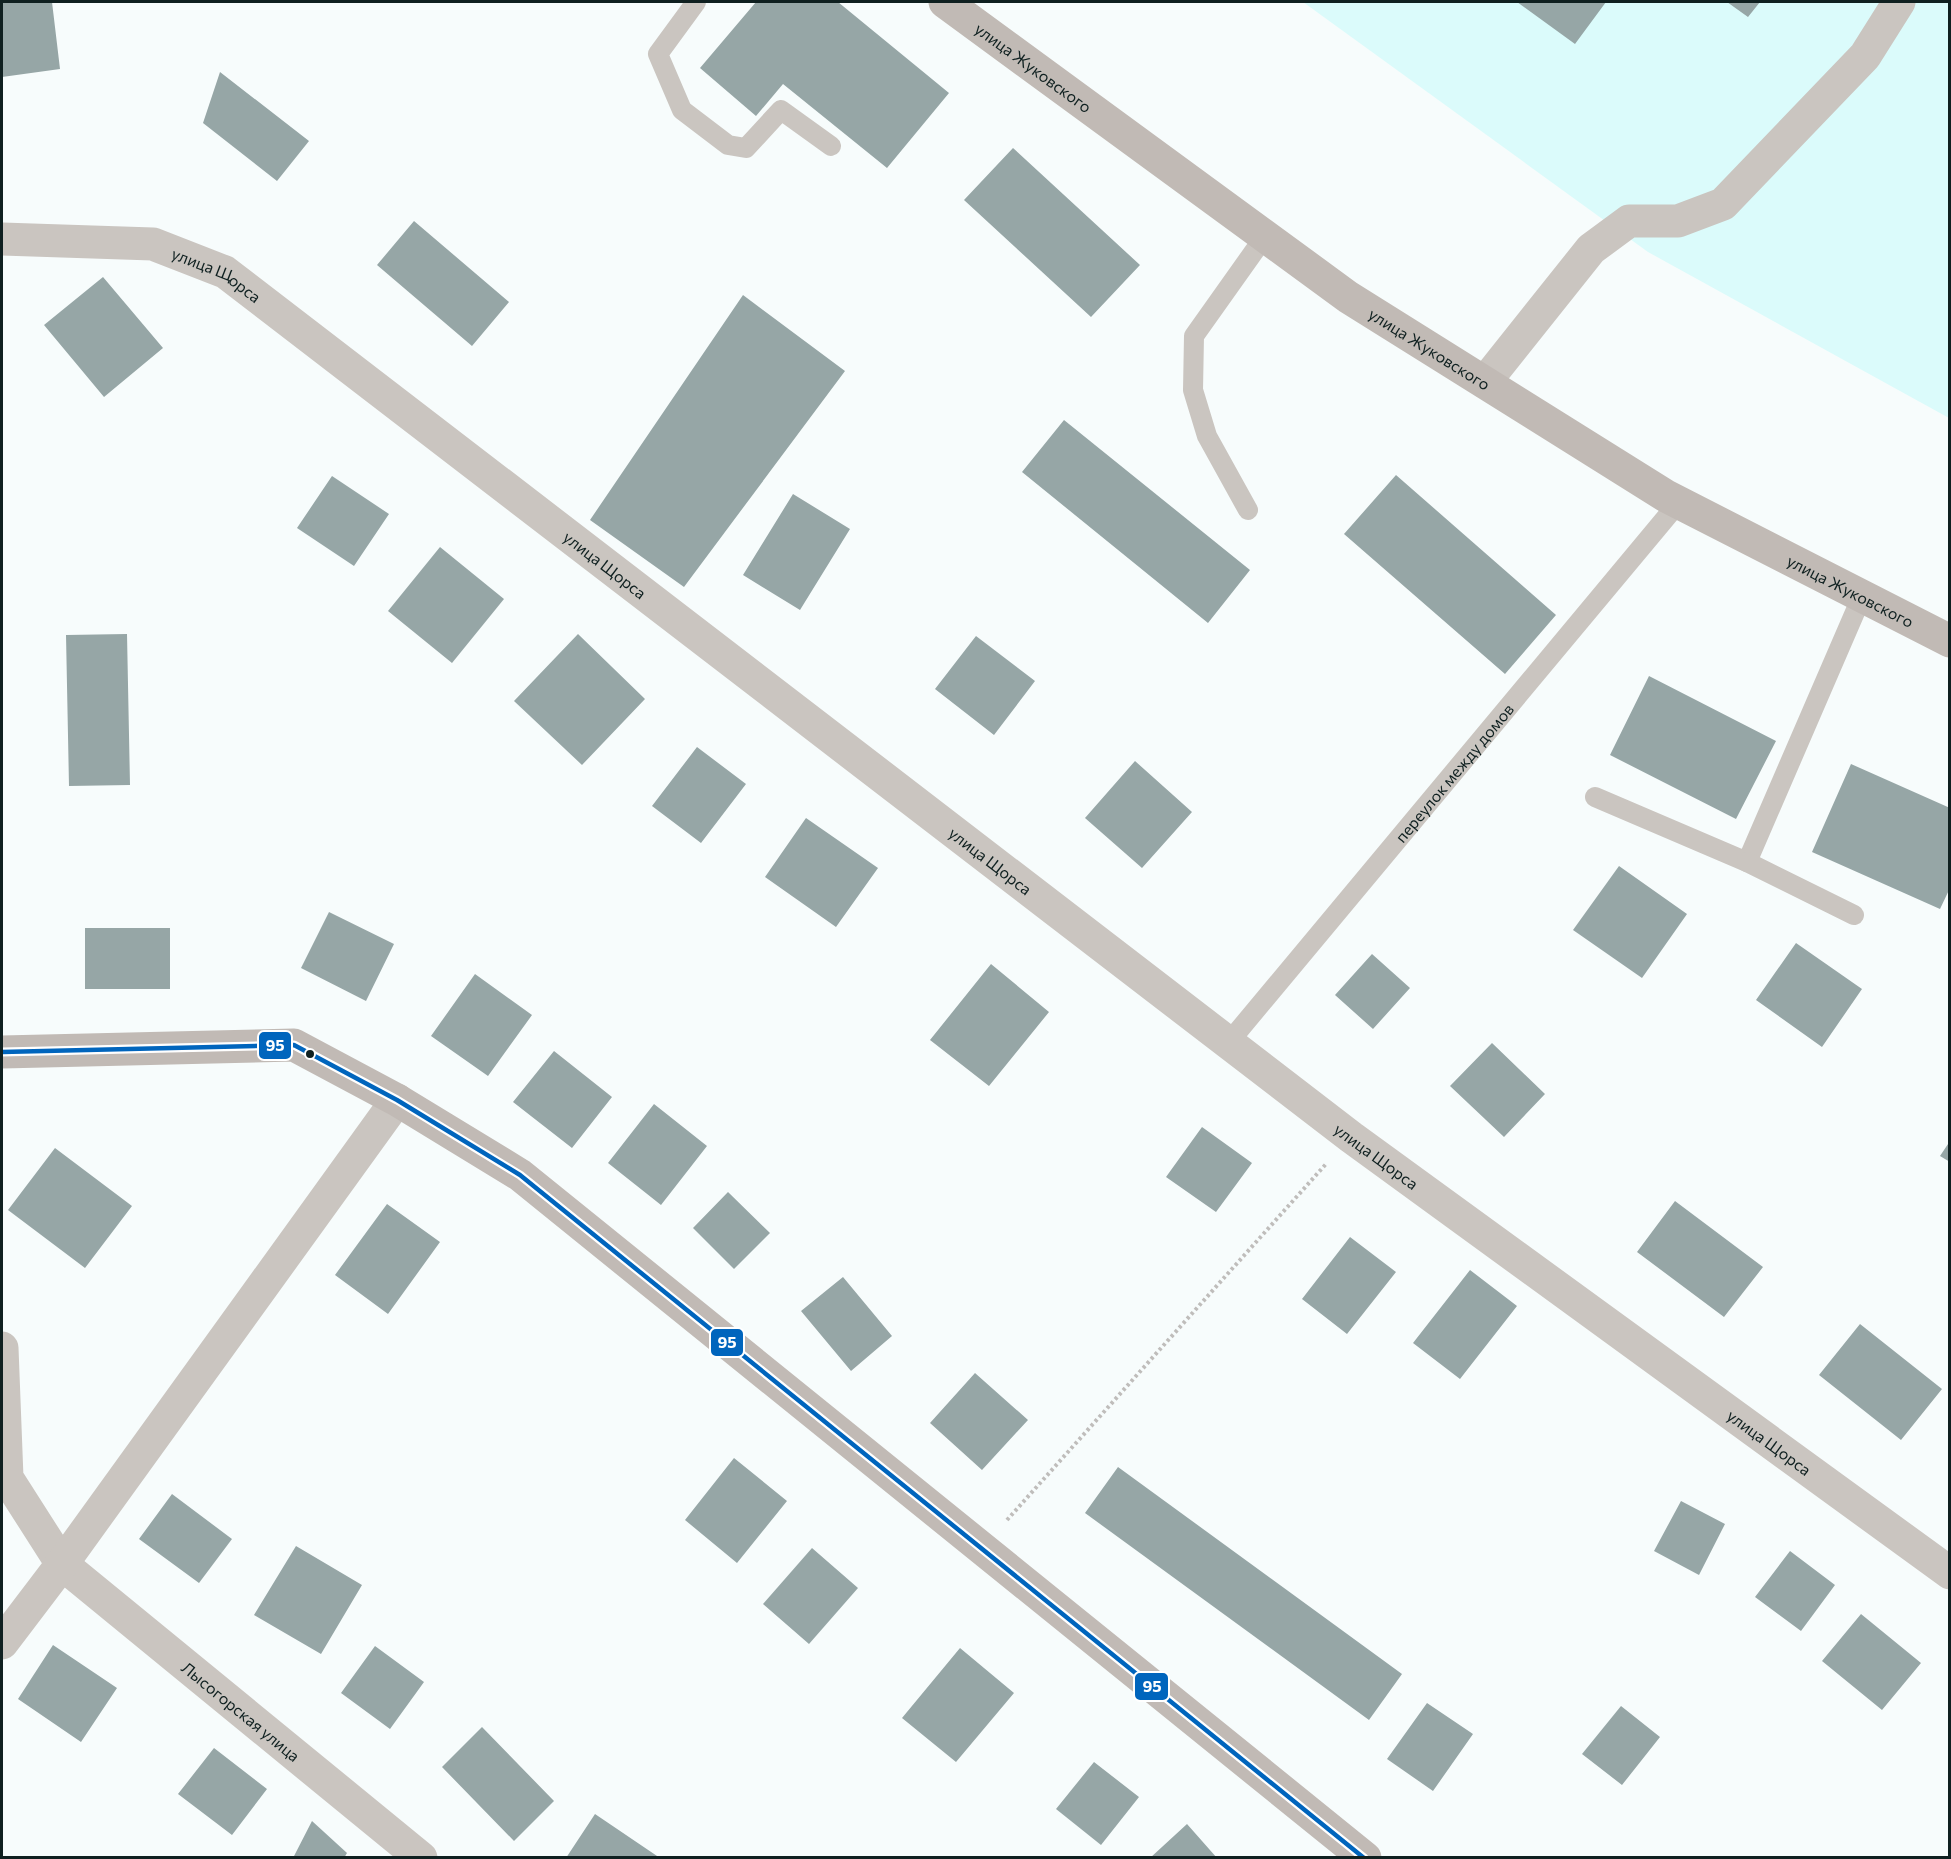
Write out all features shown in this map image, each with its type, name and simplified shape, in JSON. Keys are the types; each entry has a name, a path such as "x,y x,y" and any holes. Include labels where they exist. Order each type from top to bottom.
{"street":[{"name":"улица Жуковского","path":"945,2 1348,297 1679,502 1950,640"},
{"path":"1485,382 1591,249 1608,236 1629,221 1678,221 1724,204 1865,56 1899,2"},
{"name":"улица Щорса","path":"2,239 153,244 225,272 1351,1137 1950,1573"},
{"path":"2,1052 294,1045 397,1100 520,1175 1365,1857"},
{"path":"2,1643 62,1564 397,1100"},
{"name":"Лысогорская улица","path":"2,1348 7,1478 62,1564 421,1857"}],"lane":[{"path":"696,2 658,54 682,110 728,145 746,148 781,110 831,146"},
{"path":"1248,510 1208,436 1193,390 1194,336 1265,236"},
{"name":"переулок между домов","path":"1230,1042 1679,502"},
{"path":"1747,862 1862,596"},
{"path":"1595,797 1747,862 1854,915"}],"path":[{"path":"981,1549 1351,1137"}],"shaded area":[{"path":"1303,2 1949,2 1949,418 1648,252"}],"building":[{"path":"2,2 52,2 60,69 2,77"},
{"path":"756,2 838,2 949,93 887,168 783,84 756,116 700,68"},
{"path":"1517,2 1606,2 1575,44"},
{"path":"1727,2 1760,2 1748,17"},
{"path":"220,72 309,141 277,181 203,123"},
{"path":"1013,148 1140,265 1091,317 964,200"},
{"path":"414,221 509,302 472,346 377,265"},
{"path":"103,277 163,348 104,397 44,325"},
{"path":"743,295 845,371 684,587 590,520"},
{"path":"1064,420 1250,570 1208,623 1022,472"},
{"path":"1396,475 1556,615 1505,674 1344,534"},
{"path":"332,476 389,514 354,566 297,528"},
{"path":"793,494 850,529 800,610 743,575"},
{"path":"440,547 504,599 452,663 388,611"},
{"path":"127,634 130,785 69,786 66,635"},
{"path":"578,634 645,699 582,765 514,701"},
{"path":"976,636 1035,681 994,735 935,689"},
{"path":"1649,676 1776,741 1736,819 1610,755"},
{"path":"697,747 746,784 701,843 652,806"},
{"path":"1135,761 1192,812 1142,868 1085,818"},
{"path":"1851,764 1950,808 1950,888 1940,909 1812,852"},
{"path":"806,818 878,868 836,927 765,877"},
{"path":"1619,866 1687,914 1642,978 1573,930"},
{"path":"329,912 394,944 366,1001 301,968"},
{"path":"85,928 170,928 170,989 85,989"},
{"path":"1796,943 1862,989 1822,1047 1756,1000"},
{"path":"1372,954 1410,988 1373,1029 1335,995"},
{"path":"991,964 1049,1012 989,1086 930,1040"},
{"path":"475,974 532,1015 488,1076 431,1036"},
{"path":"1492,1043 1545,1094 1504,1137 1450,1086"},
{"path":"554,1051 612,1097 572,1148 513,1102"},
{"path":"654,1104 707,1146 661,1205 608,1163"},
{"path":"1202,1127 1252,1163 1216,1212 1166,1177"},
{"path":"1950,1141 1950,1162 1940,1156"},
{"path":"55,1148 132,1206 85,1268 8,1210"},
{"path":"728,1192 770,1233 734,1269 693,1228"},
{"path":"1675,1201 1763,1267 1724,1317 1637,1252"},
{"path":"387,1204 440,1242 388,1314 335,1275"},
{"path":"1350,1237 1396,1272 1347,1334 1302,1299"},
{"path":"1470,1270 1517,1306 1460,1379 1413,1343"},
{"path":"843,1277 892,1336 851,1371 801,1311"},
{"path":"1860,1324 1942,1389 1901,1440 1819,1375"},
{"path":"975,1373 1028,1420 982,1470 930,1423"},
{"path":"734,1458 787,1501 737,1563 685,1520"},
{"path":"1118,1467 1402,1674 1369,1720 1085,1513"},
{"path":"172,1494 232,1539 199,1583 139,1539"},
{"path":"1681,1501 1725,1524 1699,1575 1654,1551"},
{"path":"296,1546 362,1585 321,1654 254,1615"},
{"path":"812,1548 858,1588 809,1644 763,1604"},
{"path":"1790,1551 1835,1585 1801,1631 1755,1597"},
{"path":"1861,1614 1921,1663 1882,1710 1822,1661"},
{"path":"53,1645 117,1688 81,1742 18,1699"},
{"path":"375,1646 424,1682 390,1729 341,1693"},
{"path":"960,1648 1014,1693 956,1762 902,1718"},
{"path":"1427,1703 1473,1734 1433,1791 1387,1759"},
{"path":"1621,1706 1660,1737 1622,1785 1582,1754"},
{"path":"482,1727 554,1801 514,1841 442,1767"},
{"path":"214,1748 267,1789 232,1835 178,1794"},
{"path":"1094,1762 1139,1797 1101,1845 1056,1809"},
{"path":"595,1814 660,1858 566,1858"},
{"path":"312,1821 347,1853 344,1858 293,1858"},
{"path":"1187,1824 1217,1858 1150,1858"}],"transit line":[{"name":"95","path":"2,1052 294,1045 397,1100 520,1175 1364,1858"}]}
